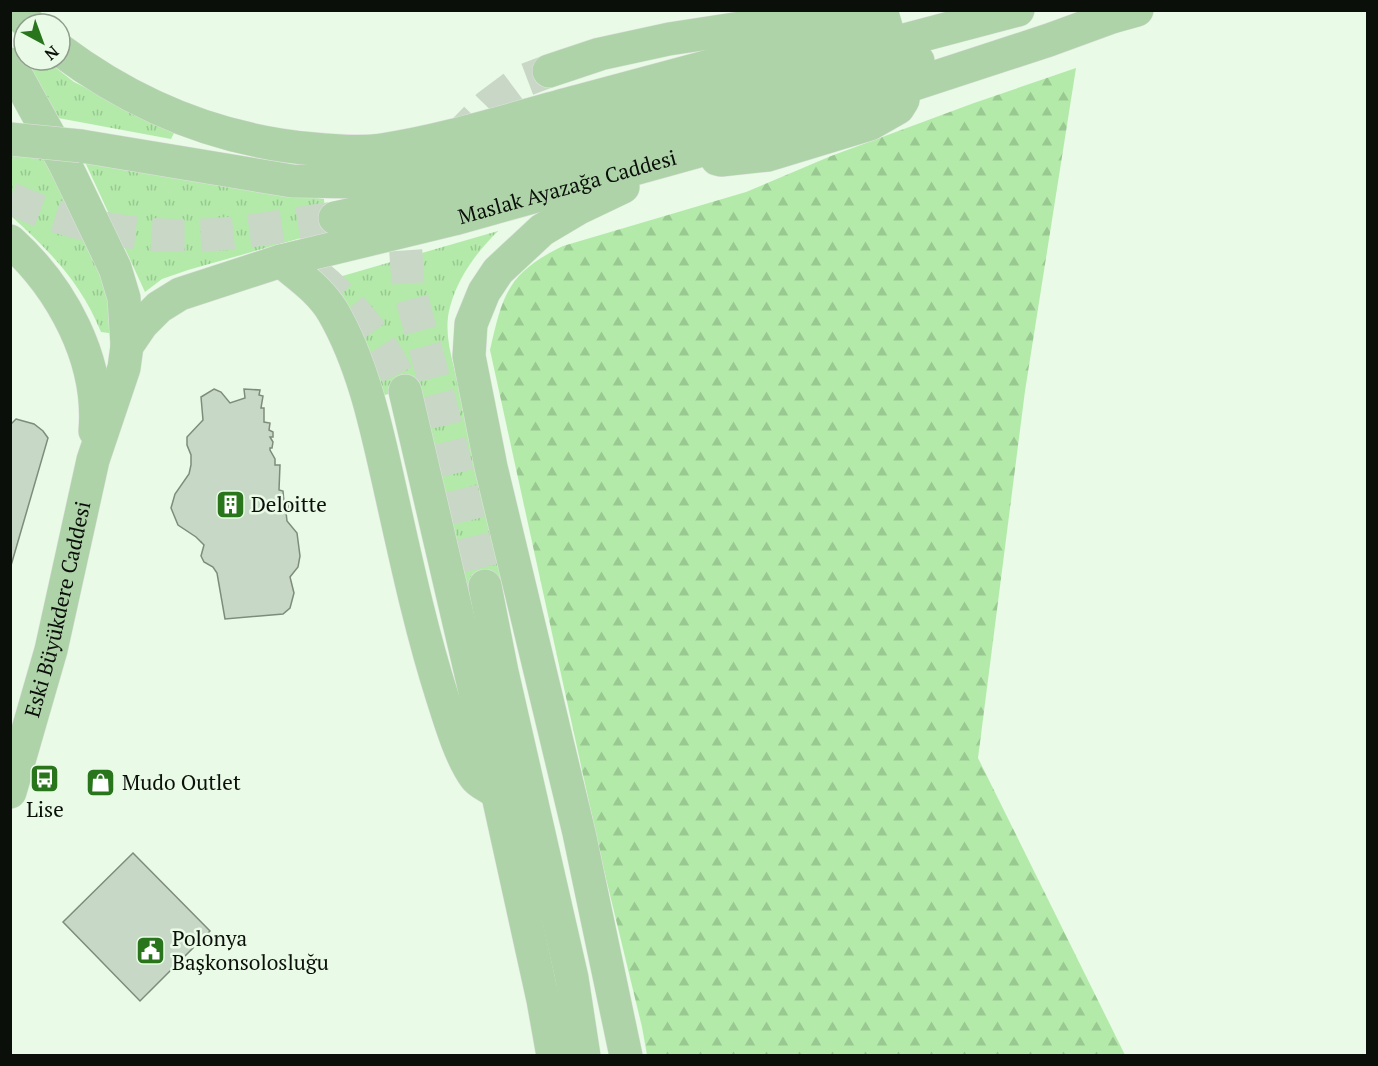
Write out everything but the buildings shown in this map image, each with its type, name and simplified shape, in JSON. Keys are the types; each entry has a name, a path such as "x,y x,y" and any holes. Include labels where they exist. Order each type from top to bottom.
{"main road":[{"path":"10,139 81,146 292,181 357,182 457,164 1018,10"},
{"path":"549,71 600,54 669,39 849,12 895,44"},
{"name":"Maslak Ayazağa Caddesi","path":"93,460 124,368 127,346 142,324 159,307 180,294 281,261 454,219 695,152 895,44 1124,14"},
{"path":"72,59 126,94 198,125 242,139 344,152 380,150 494,124 855,27 895,44"},
{"path":"335,218 402,202 829,84 895,44"},
{"path":"10,64 65,164 115,268 124,298 127,346"},
{"path":"626,1056 579,833 477,404 469,356 471,324 484,292 498,271 542,230 579,208 695,152"},
{"path":"10,241 37,268 64,307 78,336 93,387 96,417 93,460"},
{"path":"281,261 316,289 332,310 343,333 377,433 431,657 455,736 475,778 497,793"},
{"path":"405,391 497,793 543,1000 553,1056"},
{"name":"Eski Büyükdere Caddesi","path":"10,792 51,650 93,460"},
{"path":"485,586 502,672 572,978 584,1056"}],"green space":[{"path":"1076,68 1025,391 978,758 1125,1055 647,1055 603,866 490,350 504,299 519,276 530,266 563,246 746,192 831,156"},
{"path":"33,72 61,72 74,82 175,131 171,139 58,118"},
{"path":"11,154 45,159 98,265 112,316 109,333 101,332 84,298 63,269 11,216"},
{"path":"85,162 324,199 326,231 188,270 162,279 145,292"},
{"path":"498,231 475,257 463,276 453,296 448,319 451,356 469,428 501,580 464,590 410,387 382,396 359,327 332,279"}],"tunnel":[{"path":"453,142 488,106 520,82 549,71"},
{"path":"10,198 60,218 86,225 168,235 235,233 335,218"},
{"path":"415,203 405,240 408,284 441,406 485,586"},
{"path":"315,274 343,299 367,327 388,358 405,391"}],"place":[{"name":"Deloitte","path":"230,505"},
{"name":"Lise","path":"45,779"},
{"name":"Mudo Outlet","path":"101,783"},
{"name":"Polonya Başkonsolosluğu","path":"151,951"}]}
